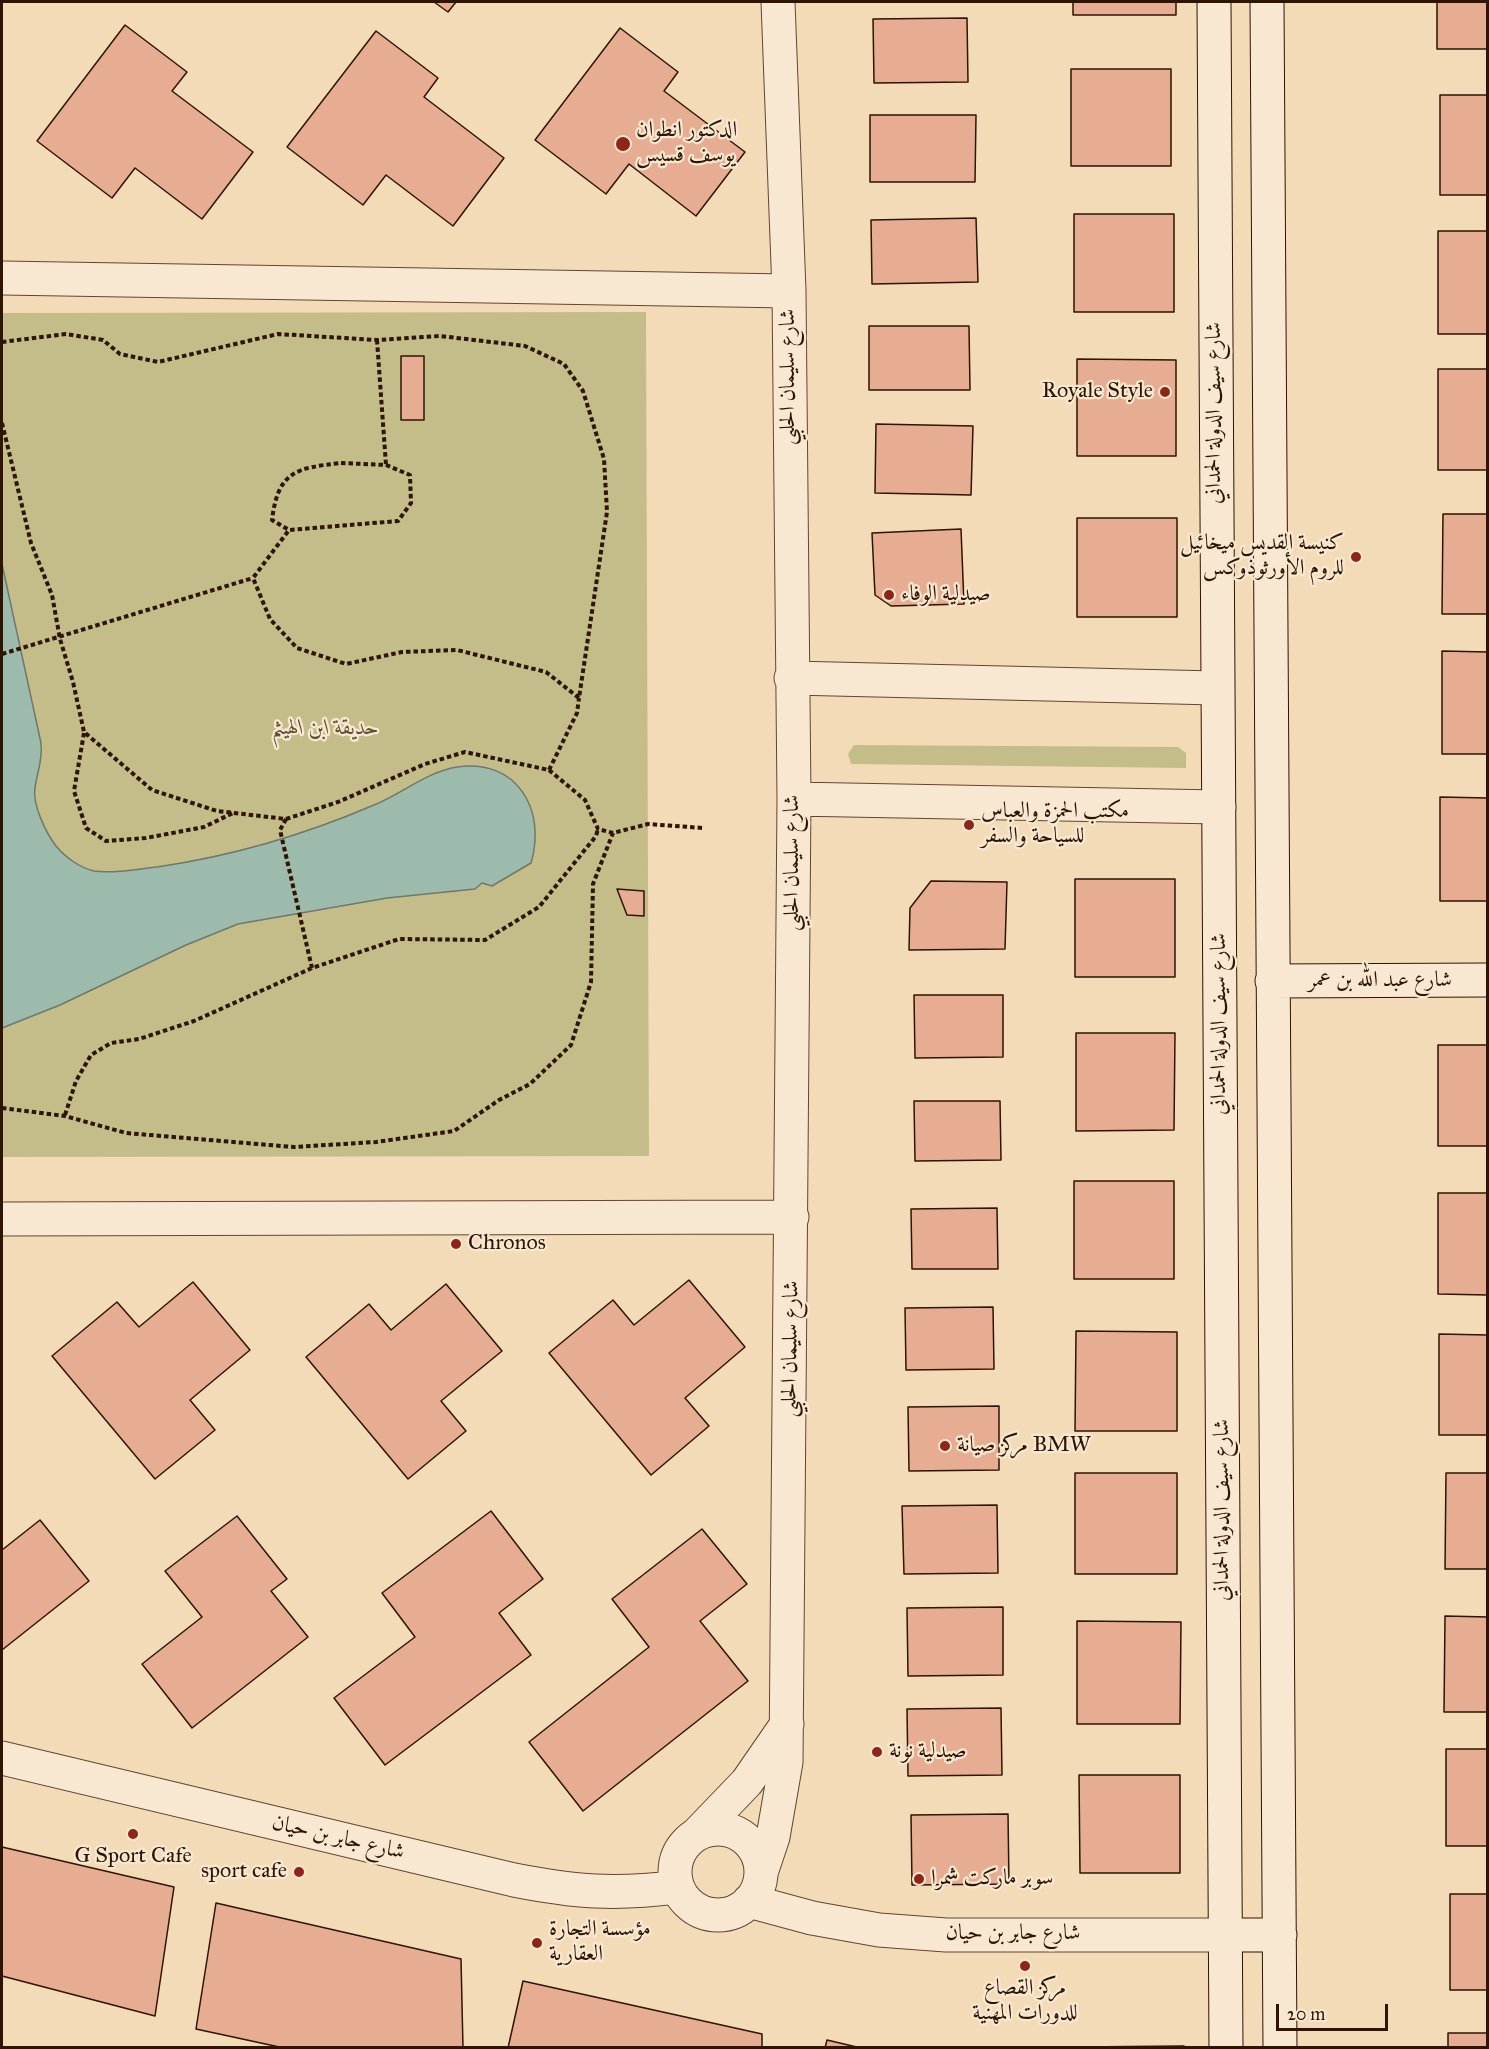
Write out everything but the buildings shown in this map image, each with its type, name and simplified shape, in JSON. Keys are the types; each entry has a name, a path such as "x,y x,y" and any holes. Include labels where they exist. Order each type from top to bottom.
{"street":[{"name":"شارع سليمان الحلبي","path":"755,1887 781,1800 787,1724 794,799 791,678 789,291 778,2"},
{"name":"شارع سيف الدولة الحمداني","path":"1214,2 1216,688 1219,807 1226,2048"},
{"path":"1267,2 1280,2048"},
{"path":"2,278 789,291"},
{"path":"791,678 1216,688"},
{"path":"794,799 1219,807"},
{"name":"شارع عبد الله بن عمر","path":"1272,981 1488,980"},
{"path":"2,1219 792,1217"},
{"path":"698,1833 712,1829 727,1830 741,1836 752,1845 759,1858 755,1887 731,1913 709,1914 695,1909 685,1900 677,1887 675,1862 687,1841 698,1833 747,1782 787,1724"},
{"name":"شارع جابر بن حيان","path":"2,1758 524,1882 574,1891 635,1893 677,1887"},
{"name":"شارع جابر بن حيان","path":"755,1887 812,1918 879,1930 946,1935 1280,1935"}],"path":[{"path":"2,342 66,334 103,340 120,354 158,362 278,334 377,340 440,336 525,346 564,364 583,391 604,459 607,512 577,713 549,770"},
{"path":"377,340 386,465"},
{"path":"2,423 31,543 52,595 60,639 73,682 84,732 75,791 86,828 106,841 146,838 204,827 235,813"},
{"path":"341,464 386,465 410,476 411,503 398,521 289,530 272,520 275,496 286,479 309,467 341,464"},
{"path":"2,654 60,639 253,578 289,530"},
{"path":"253,578 270,619 297,648 346,664 402,652 457,650 546,672 579,698"},
{"path":"65,1116 76,1081 86,1064 92,1056 111,1043 139,1039 194,1021 312,968 399,939 485,940 539,907 596,836 598,829 585,800 549,770 465,752 425,764 339,802 286,819 217,811 152,790 109,756 84,732"},
{"path":"286,819 280,830 312,968"},
{"path":"598,829 613,833 648,824 703,828"},
{"path":"2,1108 65,1116 126,1133 294,1147 376,1142 454,1131 499,1100 530,1084 571,1045 591,982 593,884 613,833"}],"green space":[{"name":"حديقة ابن الهيثم","path":"646,312 649,1156 2,1157 2,313"},
{"path":"854,745 1178,747 1186,753 1186,768 851,764 848,754"}],"shaded area":[{"path":"2,564 41,743 41,760 35,788 36,802 44,826 56,846 78,865 89,870 109,872 157,867 213,857 295,835 348,816 424,778 446,770 478,766 496,771 511,779 522,791 530,807 534,824 535,843 531,863 492,886 482,883 475,889 387,898 238,924 186,945 60,1005 2,1028"}],"place":[{"name":"الدكتور انطوان يوسف قسيس","path":"623,144"},
{"name":"Royale Style","path":"1165,392"},
{"name":"كنيسة القديس ميخائيل للروم الأورثوذوكس","path":"1356,557"},
{"name":"صيدلية الوفاء","path":"889,595"},
{"name":"مكتب الحمزة والعباس للسياحة والسفر","path":"969,825"},
{"name":"Chronos","path":"456,1244"},
{"name":"مركز صيانة BMW","path":"945,1446"},
{"name":"صيدلية نونة","path":"877,1752"},
{"name":"G Sport Cafe","path":"133,1834"},
{"name":"sport cafe","path":"299,1872"},
{"name":"سوبر ماركت شمرا","path":"919,1879"},
{"name":"مؤسسة التجارة العقارية","path":"537,1943"},
{"name":"مركز القصاع للدورات المهنية","path":"1025,1966"}]}
